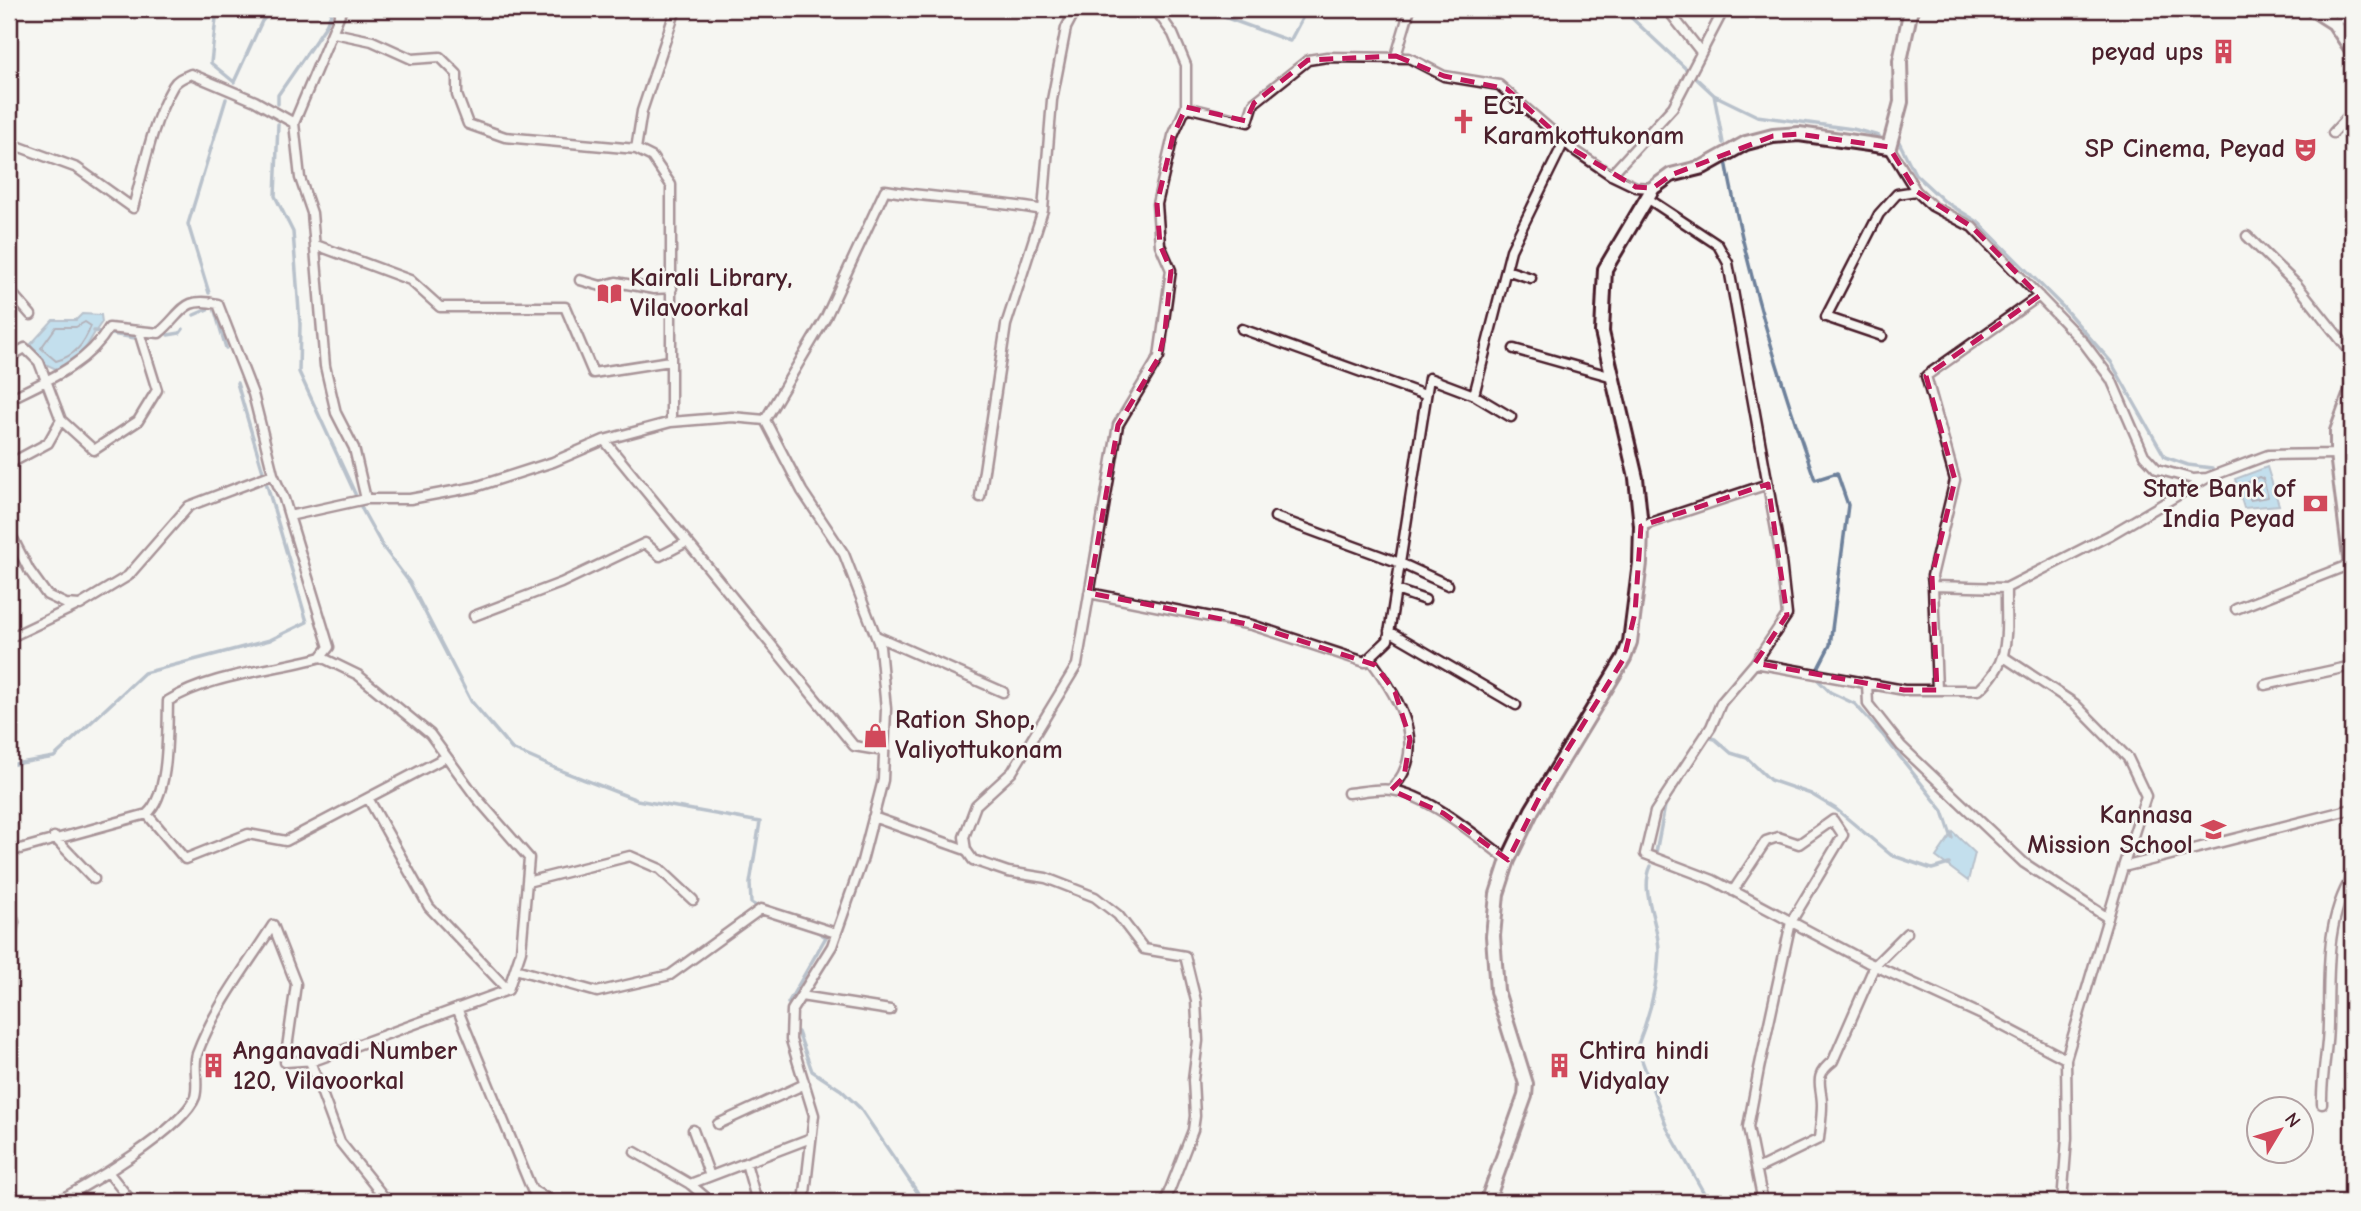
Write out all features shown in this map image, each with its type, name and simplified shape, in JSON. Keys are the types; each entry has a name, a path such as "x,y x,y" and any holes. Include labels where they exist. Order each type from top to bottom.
{"street":[{"path":"342,9 294,123 300,178 312,213 325,366 336,413 354,447 366,499"},
{"path":"636,149 642,111 676,9"},
{"path":"980,497 1006,325 1042,210 1052,100 1066,28 1076,9"},
{"path":"1155,9 1174,34 1186,65 1186,107 1174,136 1157,204 1160,245 1171,270 1159,356 1118,425 1077,666 1012,772 976,805 964,837 966,850 973,860 1046,878 1095,897 1118,915 1144,949 1185,956 1196,1001 1198,1041 1193,1080 1195,1116 1193,1130 1165,1202"},
{"path":"1396,56 1410,9"},
{"path":"1667,9 1701,52"},
{"path":"1611,175 1674,107 1724,9"},
{"path":"1911,9 1900,61 1901,102 1889,147 1916,191 1932,206 1972,227 2100,362 2121,398 2150,463 2167,473 2193,479 2207,478"},
{"path":"2312,9 2333,23 2352,50"},
{"path":"2333,23 2351,9"},
{"path":"334,33 372,41 412,59 440,57 457,74 457,95 468,124 505,137 636,149 652,157 671,186 671,422"},
{"path":"1186,107 1248,122 1254,103 1308,60 1396,56 1409,58 1444,76 1499,85 1564,142 1611,175 1650,193 1718,245 1728,263 1768,484 1787,615 1755,663 1721,703 1711,727 1655,812 1645,854 1733,891 1875,965 1980,1014 2066,1059"},
{"path":"9,143 77,168 133,208 153,135 173,85 181,78 191,74 255,101 294,123"},
{"path":"2333,133 2350,114"},
{"path":"1487,1202 1525,1096 1526,1084 1503,1015 1494,962 1497,894 1508,860 1545,786 1624,658 1635,612 1641,526 1632,457 1602,332 1605,269 1650,193 1671,176 1703,167 1746,143 1773,136 1798,134 1889,147"},
{"path":"1474,395 1511,250 1564,142"},
{"path":"765,420 826,317 885,190 928,197 1002,202 1042,210"},
{"path":"1882,336 1826,317 1879,214 1896,194 1916,191"},
{"path":"2247,236 2297,285 2352,354"},
{"path":"316,245 410,280 440,307 565,307 593,373 670,361"},
{"path":"1506,270 1531,278"},
{"path":"580,280 601,286 616,282 654,289 672,288"},
{"path":"9,290 31,315"},
{"path":"1937,690 1932,576 1955,480 1926,376 2039,296"},
{"path":"9,400 48,380 98,347 109,328 159,333 183,307 197,300 218,304 253,394 267,476 289,516 329,647 321,657 224,681 180,694 168,701 163,777 156,807 147,814 54,837 9,852"},
{"path":"1242,329 1425,395"},
{"path":"9,357 25,348 39,362 61,420 94,450 138,421 157,390 139,332"},
{"path":"1514,349 1613,377"},
{"path":"1089,593 1252,625 1365,662 1388,640 1429,378 1474,395 1511,417"},
{"path":"2236,609 2352,569 2337,431 2352,390"},
{"path":"289,516 366,499 410,499 475,487 553,462 604,440 671,422 732,417 765,420"},
{"path":"9,464 48,443 61,420"},
{"path":"765,420 802,491 844,554 880,647 886,709 883,780 873,817 836,933 792,1010 791,1040 814,1115 804,1202"},
{"path":"604,440 853,746 884,751"},
{"path":"1933,586 2006,588 2109,535 2207,478 2268,455 2352,448"},
{"path":"9,638 80,605 128,576 188,506 267,476"},
{"path":"1641,526 1768,484"},
{"path":"1275,517 1400,563 1448,585"},
{"path":"9,530 29,570 47,595 66,604 80,605"},
{"path":"474,616 561,583 645,543 660,556 687,542"},
{"path":"1755,663 1904,690 1979,690 1997,673 2004,657 2006,588"},
{"path":"1396,590 1425,600"},
{"path":"1389,631 1516,705"},
{"path":"876,636 1003,692"},
{"path":"321,657 358,675 430,734 475,797 529,859 521,951 508,990"},
{"path":"2004,657 2075,704 2128,758 2146,796 2066,1059 2067,1138 2062,1202"},
{"path":"1370,659 1395,692 1410,739 1410,757 1404,777 1391,790"},
{"path":"2265,685 2352,667"},
{"path":"1867,683 1868,704 1901,746 2024,863 2108,918"},
{"path":"147,814 185,859 248,834 286,841 446,757"},
{"path":"1348,793 1391,790 1443,813 1508,860"},
{"path":"368,798 429,907 508,990"},
{"path":"2123,867 2206,849 2352,809"},
{"path":"873,817 966,850"},
{"path":"1733,891 1766,841 1778,837 1799,844 1833,820 1843,835 1791,922 1748,1127 1763,1202"},
{"path":"54,837 94,879"},
{"path":"527,882 630,856 660,869 693,900"},
{"path":"2322,1104 2328,1025 2327,970 2341,894 2352,877"},
{"path":"9,904 14,922 9,946"},
{"path":"515,969 597,992 670,975 761,909 836,933"},
{"path":"55,1202 108,1172 180,1116 194,1097 196,1056 225,1001 273,925 296,984 285,1062 310,1061 508,990"},
{"path":"1757,1169 1819,1139 1822,1102 1817,1084 1825,1067 1833,1061 1875,965 1907,933"},
{"path":"800,996 890,1010"},
{"path":"457,1008 536,1193 553,1202"},
{"path":"310,1061 340,1142 388,1202"},
{"path":"718,1124 805,1084"},
{"path":"693,1130 710,1176"},
{"path":"690,1184 811,1138"},
{"path":"635,1153 690,1184 711,1202"},
{"path":"746,1163 757,1202"},
{"path":"108,1172 132,1202"},
{"path":"76,1192 83,1202"},
{"path":"530,1202 536,1193"}],"highlighted area":[{"path":"1396,56 1444,76 1507,89 1574,150 1636,187 1653,188 1671,175 1773,136 1799,134 1889,147 1916,191 1972,227 2039,296 1926,376 1955,480 1932,576 1937,690 1904,690 1755,663 1787,615 1768,484 1641,526 1635,613 1624,658 1545,786 1508,860 1443,813 1391,790 1404,777 1410,739 1395,692 1375,665 1252,625 1089,593 1118,425 1159,357 1165,331 1171,270 1160,245 1157,204 1173,136 1186,107 1246,121 1254,103 1308,60"}],"water":[{"path":"82,314 101,315 102,322 84,350 74,360 56,369 43,363 30,345 53,320 76,320"},
{"path":"2267,467 2279,505 2244,508 2235,479"},
{"path":"1953,832 1975,853 1968,881 1936,857"}],"waterway":[{"path":"217,9 211,63 234,82 262,21 273,9"},
{"path":"278,104 278,95 325,27 333,9"},
{"path":"1176,9 1216,14 1290,41 1307,9"},
{"path":"1622,9 1714,95 1723,143"},
{"path":"1714,95 1757,116 1853,129 1879,136"},
{"path":"209,293 188,224 226,99"},
{"path":"278,124 275,196 293,232 300,324 299,372 363,511 383,547 410,583 471,701 512,749 562,771 637,800 760,822 750,883 751,903 760,908"},
{"path":"1899,142 1915,174 1944,201 1978,222 2062,306 2111,362 2165,457 2188,465 2212,468"},
{"path":"1726,161 1764,322 1815,480 1837,473 1848,505 1830,645 1814,676 1830,692 1855,704 1882,734 1943,811 1952,838"},
{"path":"194,315 210,308"},
{"path":"215,311 226,348"},
{"path":"168,335 180,333 183,329"},
{"path":"94,331 141,339"},
{"path":"9,765 54,757 144,673 270,640 307,622 237,383"},
{"path":"1706,737 1715,739 1731,753 1747,758 1770,780 1811,794 1836,809 1891,855 1932,869 1949,864"},
{"path":"1655,858 1665,806 1678,783"},
{"path":"1651,866 1648,897 1659,951 1652,1000 1637,1047 1667,1128 1709,1202"},
{"path":"788,1003 826,937 813,929"},
{"path":"798,1032 812,1071 841,1090 860,1108 920,1196 934,1202"}],"place":[{"name":"peyad ups","path":"2223,52"},
{"name":"ECI Karamkottukonam","path":"1463,121"},
{"name":"SP Cinema, Peyad","path":"2305,149"},
{"name":"Kairali Library, Vilavoorkal","path":"610,293"},
{"name":"State Bank of India Peyad","path":"2315,504"},
{"name":"Ration Shop, Valiyottukonam","path":"875,735"},
{"name":"Kannasa Mission School","path":"2213,830"},
{"name":"Anganavadi Number 120, Vilavoorkal","path":"213,1066"},
{"name":"Chtira hindi Vidyalay","path":"1559,1066"}]}
